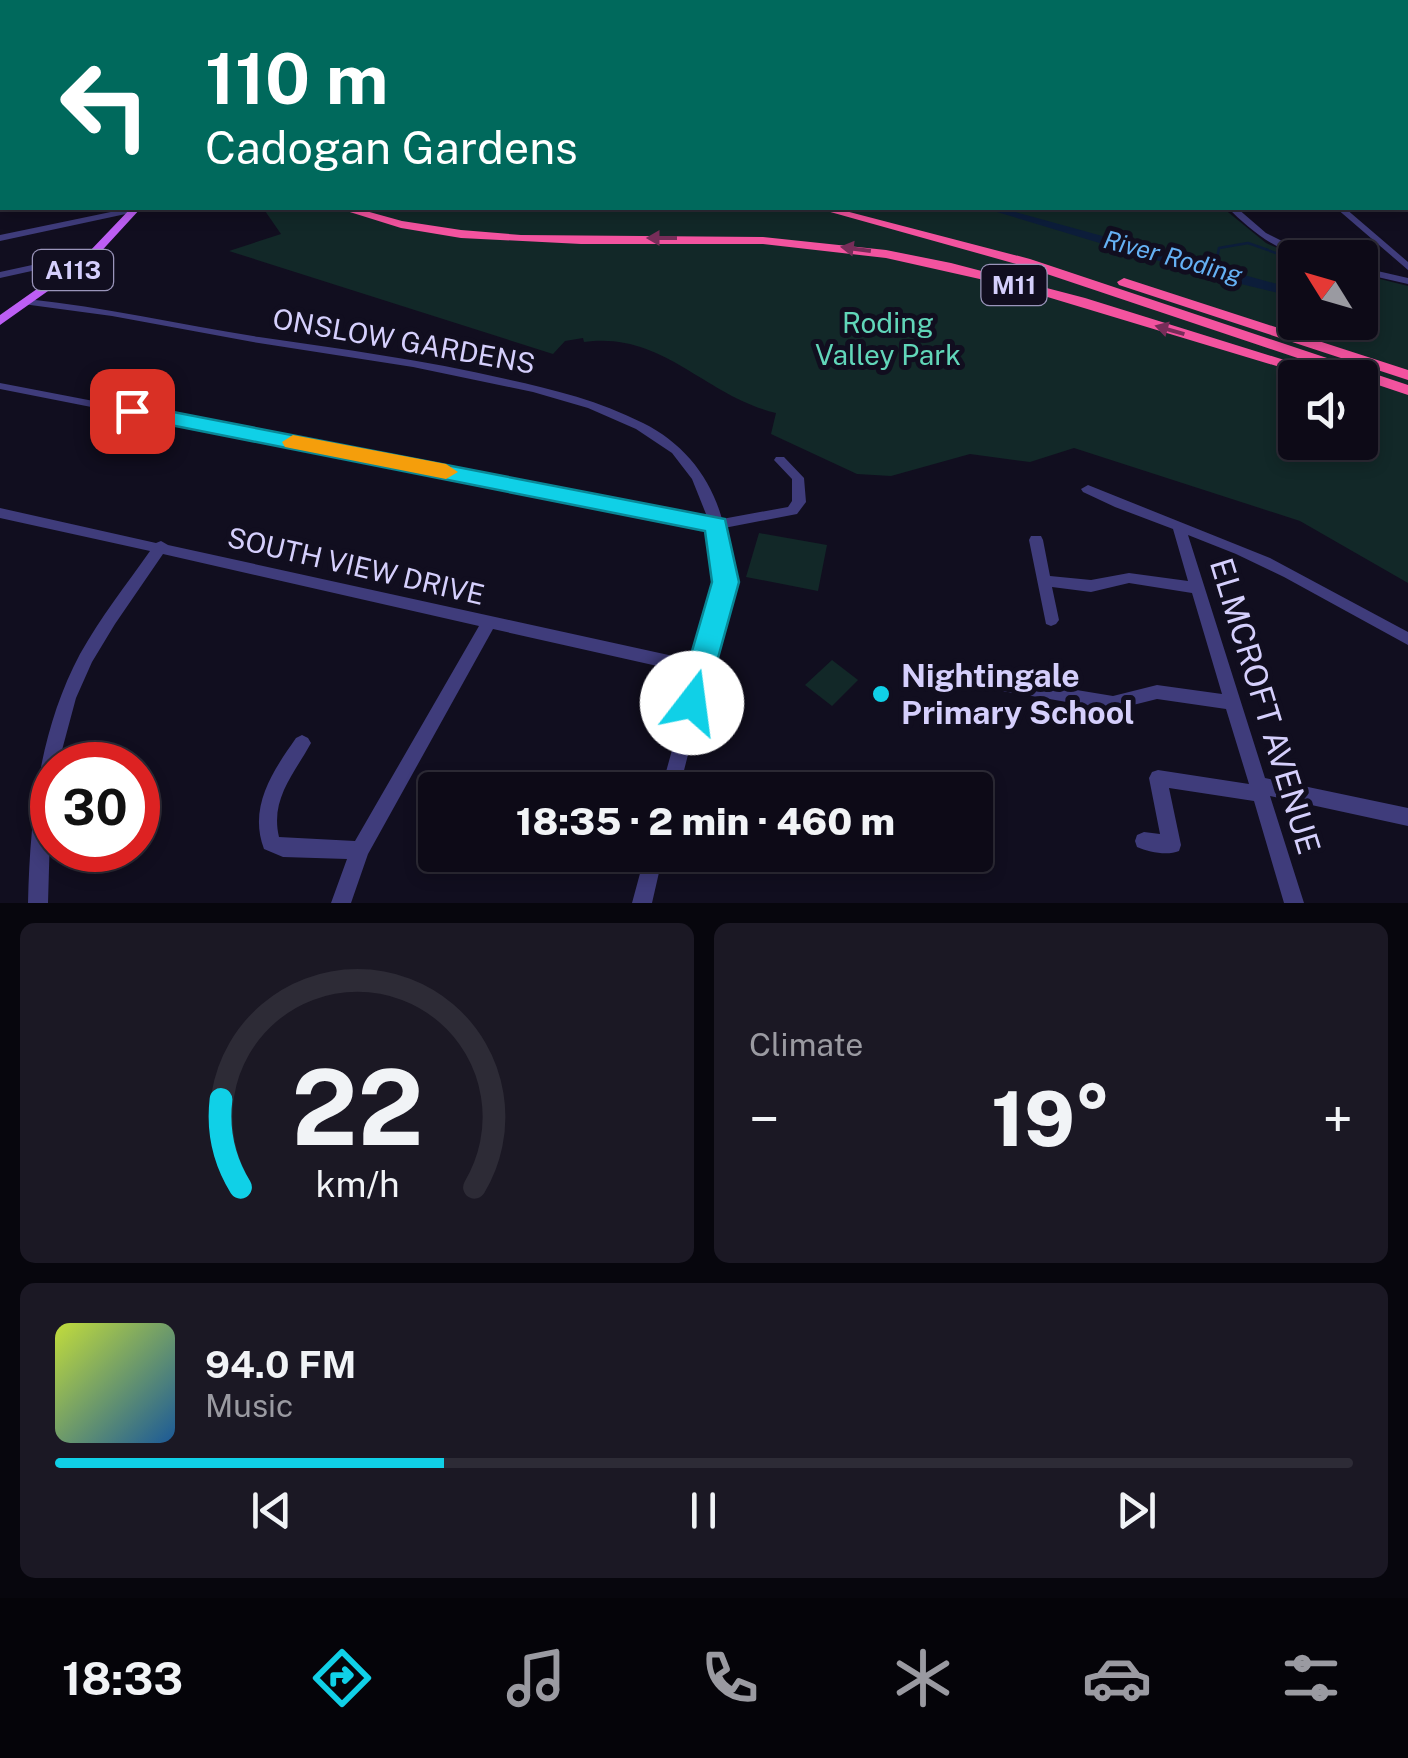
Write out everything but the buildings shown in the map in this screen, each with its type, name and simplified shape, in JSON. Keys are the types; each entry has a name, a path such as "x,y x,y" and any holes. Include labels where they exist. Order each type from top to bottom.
{"highway":[{"name":"M11","path":"350,210 398,224 508,238 759,239 870,251 1318,360"},
{"path":"830,210 1025,262 1318,360"},
{"path":"872,210 1048,257 1271,346"},
{"path":"1378,371 1408,376"},
{"path":"1378,380 1408,390"},
{"path":"1378,390 1408,398"}],"main road":[{"name":"A113","path":"0,320 92,256 134,210"}],"street":[{"path":"0,238 127,210"},
{"path":"1234,210 1278,241"},
{"path":"1342,210 1408,268"},
{"path":"0,275 92,256"},
{"path":"1378,274 1408,281"},
{"name":"ONSLOW GARDENS","path":"27,302 454,374 566,398 622,418 676,449 701,480 716,525 725,582 675,772"},
{"path":"0,386 716,525 792,510 798,502 798,478 780,460"},
{"path":"1088,489 1141,516 1179,526 1282,569 1408,639"},
{"path":"0,529 7,514"},
{"name":"SOUTH VIEW DRIVE","path":"7,514 701,668"},
{"name":"ELMCROFT AVENUE","path":"1179,526 1294,903"},
{"path":"1036,540 1050,620"},
{"path":"38,903 38,828 68,697 109,623 161,546"},
{"path":"1045,581 1091,586 1130,578 1198,588"},
{"path":"341,903 360,850 488,622"},
{"path":"990,683 1113,702 1157,692 1234,702"},
{"path":"302,743 271,790 266,829 271,843 283,848 360,850"},
{"path":"1144,840 1172,845 1158,778 1260,790 1408,817"},
{"path":"642,903 650,872"}],"green space":[{"name":"Roding Valley Park","path":"264,210 1225,210 1278,248 1278,340 1378,340 1378,278 1408,286 1408,583 1300,521 1074,448 1030,462 970,454 891,476 857,474 771,434 776,413 726,393 660,355 637,346 612,341 584,342 583,338 565,341 553,354 229,251 281,234"},
{"path":"759,533 827,545 818,591 746,577"},
{"path":"832,660 858,680 832,706 805,685"}],"water":[{"name":"River Roding","path":"991,210 1008,210 1278,284 1278,293 1212,277"}],"waterway":[{"name":"River Roding","path":"1217,258 1219,248 1248,243 1268,250"},
{"path":"1270,251 1278,254"}],"slow traffic":[{"path":"293,442 446,472"}],"place":[{"name":"Nightingale Primary School","path":"881,694"}],"route":[{"path":"132,411 716,525 725,582 692,703"}]}
